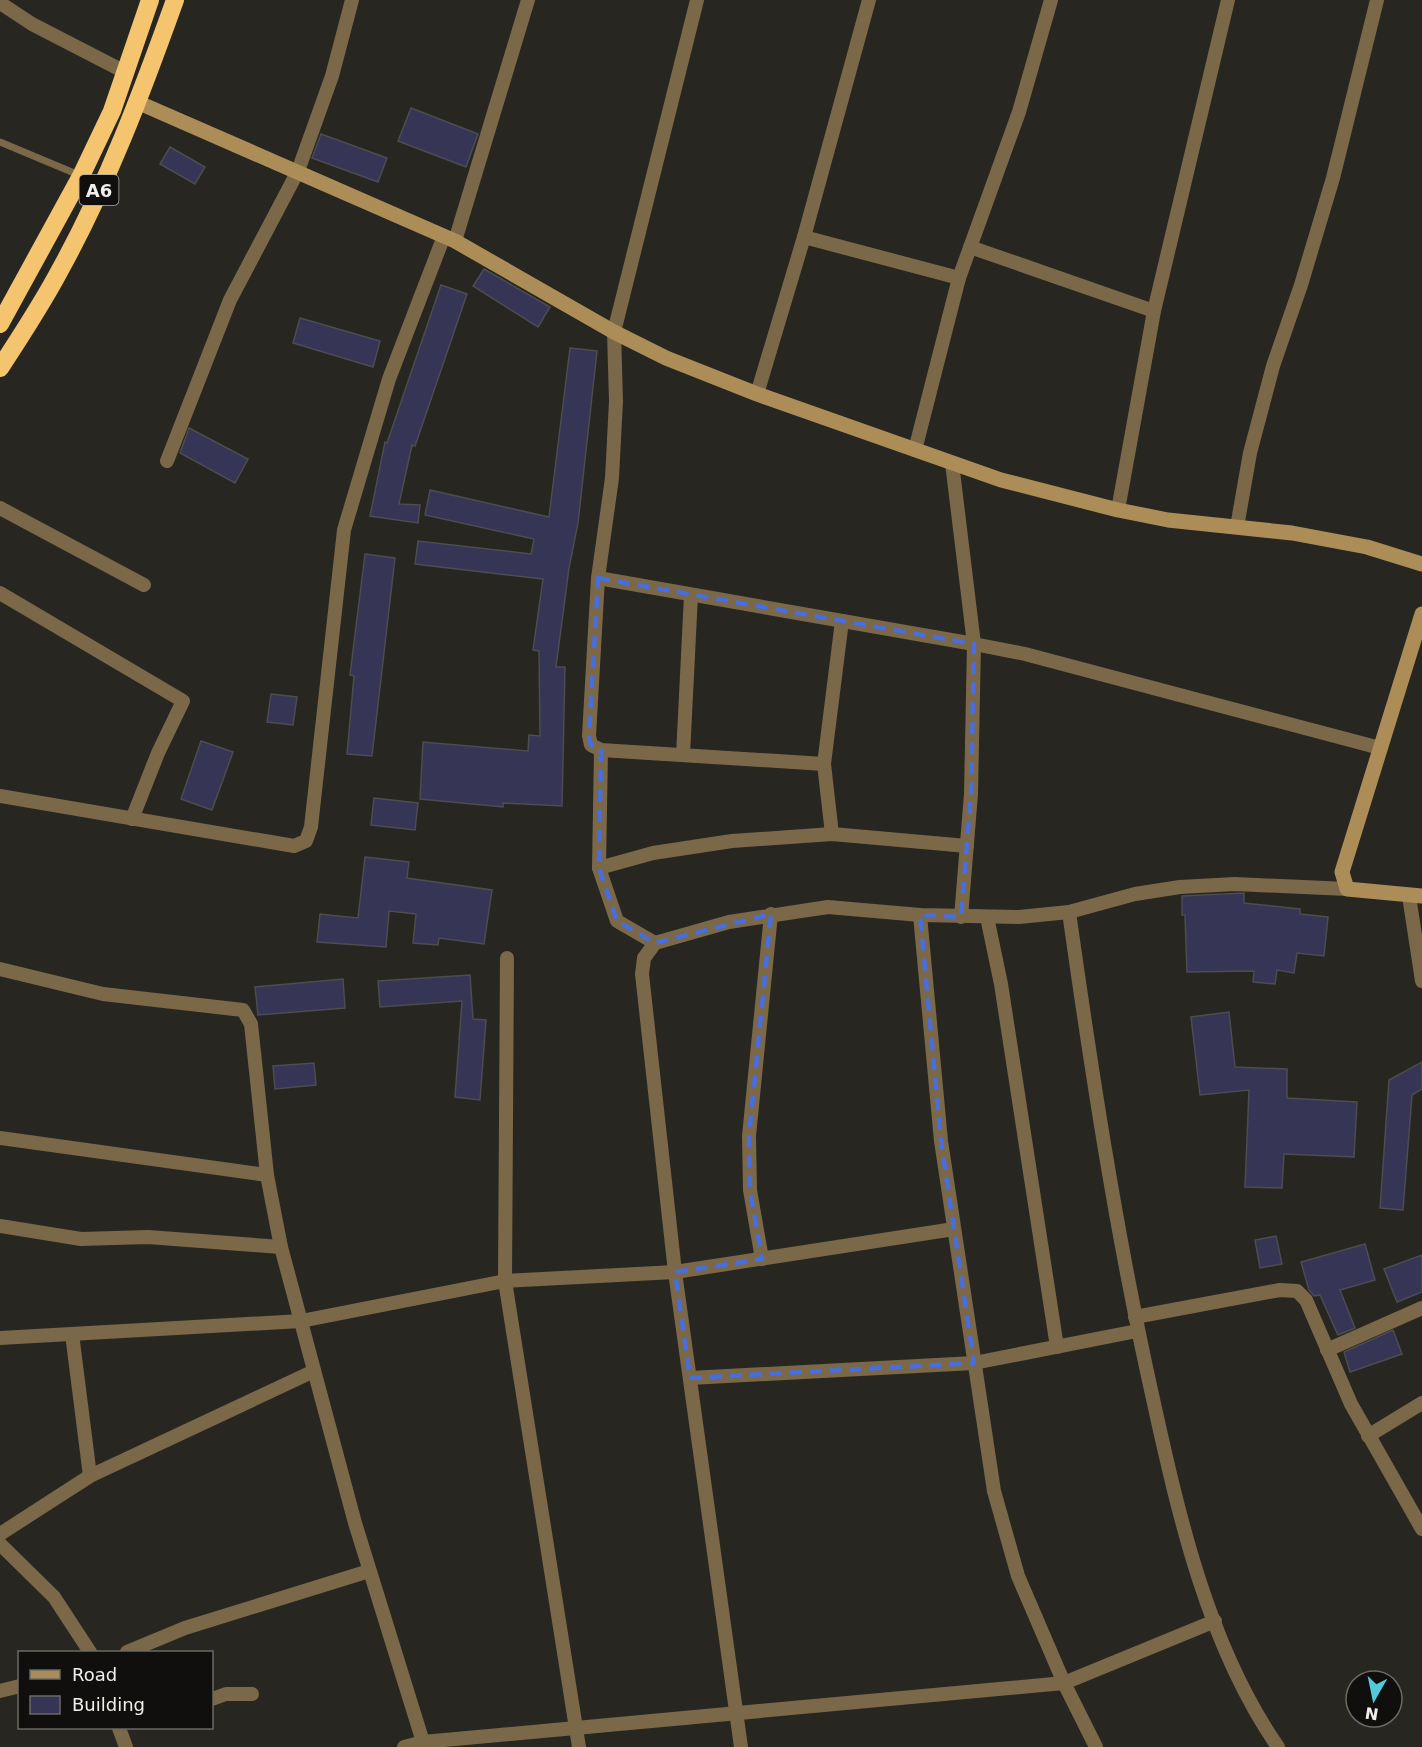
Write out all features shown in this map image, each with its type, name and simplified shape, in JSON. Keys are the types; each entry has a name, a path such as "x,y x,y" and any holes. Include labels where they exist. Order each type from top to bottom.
{"highway":[{"name":"A6","path":"0,324 81,176 112,111 150,0"},
{"name":"A6","path":"0,368 60,270 137,102 175,0"}],"street":[{"path":"167,461 230,300 298,171 332,76 352,0"},
{"path":"0,796 294,846 306,841 311,827 344,530 389,380 450,239 528,0"},
{"path":"697,0 614,332 616,400 612,478 597,578 589,736 591,745 601,750 824,765"},
{"path":"757,394 804,237 869,0"},
{"path":"915,450 959,278 1019,112 1052,0"},
{"path":"1118,510 1154,311 1228,0"},
{"path":"1237,527 1250,453 1273,366 1301,285 1333,178 1377,0"},
{"path":"0,3 32,24 126,73"},
{"path":"137,102 450,239 614,332 666,358 757,394 1001,480 1118,510 1168,520 1292,533 1367,547 1422,564"},
{"path":"804,237 959,278"},
{"path":"970,247 1154,311"},
{"path":"952,463 974,644 971,794 961,917"},
{"path":"0,508 144,585"},
{"path":"597,578 1025,654 1380,748"},
{"path":"0,593 183,701 158,753 132,819"},
{"path":"683,755 691,595"},
{"path":"1347,889 1342,872 1346,852 1422,614"},
{"path":"832,834 824,765 842,621"},
{"path":"601,750 599,868 617,921 655,944"},
{"path":"599,868 653,853 732,841 832,834 967,846"},
{"path":"741,1747 675,1272 642,974 644,958 655,944 729,922 828,907 961,917 1069,912 1135,894 1180,887 1235,884 1347,889 1415,896 1422,981"},
{"path":"1069,912 1095,1104 1136,1324 1171,1482 1226,1650 1260,1720 1278,1747"},
{"path":"762,1259 750,1190 749,1136 771,914"},
{"path":"920,915 941,1141 994,1491 1018,1576 1064,1683 1095,1747"},
{"path":"987,916 1001,984 1057,1347"},
{"path":"507,958 505,1281 579,1747"},
{"path":"0,969 103,994 243,1010 251,1024 267,1175 281,1247 369,1570 423,1743"},
{"path":"0,1138 267,1175"},
{"path":"0,1226 81,1239 148,1237 281,1247"},
{"path":"0,1338 301,1321 505,1281 675,1272 954,1230"},
{"path":"690,1378 974,1363 1057,1347 1136,1324 1280,1290 1298,1291 1306,1300 1351,1404 1422,1529"},
{"path":"1327,1350 1422,1308"},
{"path":"72,1334 90,1476"},
{"path":"0,1534 90,1476 314,1371"},
{"path":"1368,1436 1422,1403"},
{"path":"0,1544 54,1597 89,1651"},
{"path":"132,1651 185,1628 369,1570"},
{"path":"404,1747 577,1726 1064,1683 1215,1621"},
{"path":"0,1691 18,1686"},
{"path":"213,1699 226,1694 252,1694"},
{"path":"122,1729 126,1747"}],"lane":[{"path":"0,142 81,176"}],"highlighted area":[{"path":"598,578 974,644 971,794 961,917 920,915 941,1141 974,1363 690,1378 675,1272 762,1259 750,1190 749,1136 771,914 655,943 617,921 599,868 601,750 591,745 589,736"}],"building":[{"path":"411,108 478,134 466,167 398,141"},
{"path":"321,134 387,158 378,182 312,158"},
{"path":"170,147 205,167 195,184 160,164"},
{"path":"484,269 550,307 538,327 473,286"},
{"path":"441,285 467,294 415,446 412,445 399,504 420,505 418,523 370,516 385,442 387,443"},
{"path":"300,318 380,341 373,367 293,343"},
{"path":"570,348 597,351 578,523 569,568 556,667 565,667 562,806 503,803 503,807 420,799 423,742 528,751 529,735 540,736 539,651 533,650 543,579 415,564 418,541 531,554 534,539 425,515 430,490 549,517"},
{"path":"189,428 248,459 235,483 180,453"},
{"path":"365,554 395,558 372,756 347,754 354,676 350,675"},
{"path":"271,694 297,697 293,725 267,722"},
{"path":"201,741 233,752 212,810 181,799"},
{"path":"374,798 418,803 415,830 371,825"},
{"path":"365,857 409,862 407,878 492,890 484,944 439,938 438,945 413,943 416,914 389,911 386,947 317,942 320,914 358,918"},
{"path":"1244,893 1244,903 1300,909 1300,914 1328,917 1324,956 1297,953 1294,973 1277,970 1275,984 1253,982 1254,971 1187,972 1182,896"},
{"path":"470,975 473,1019 486,1020 480,1100 455,1097 462,1001 380,1007 378,981"},
{"path":"343,979 345,1008 258,1015 255,987"},
{"path":"1229,1012 1235,1067 1287,1069 1287,1098 1357,1102 1354,1157 1284,1154 1282,1188 1245,1187 1249,1090 1200,1095 1191,1017"},
{"path":"1422,1062 1422,1089 1412,1095 1403,1210 1380,1208 1389,1080"},
{"path":"314,1063 316,1085 275,1089 273,1066"},
{"path":"1276,1236 1282,1264 1260,1268 1255,1240"},
{"path":"1365,1244 1375,1280 1340,1290 1355,1328 1338,1335 1320,1295 1314,1296 1309,1290 1301,1262"},
{"path":"1422,1255 1422,1292 1397,1302 1384,1269"},
{"path":"1393,1330 1402,1354 1350,1372 1344,1352"}]}
